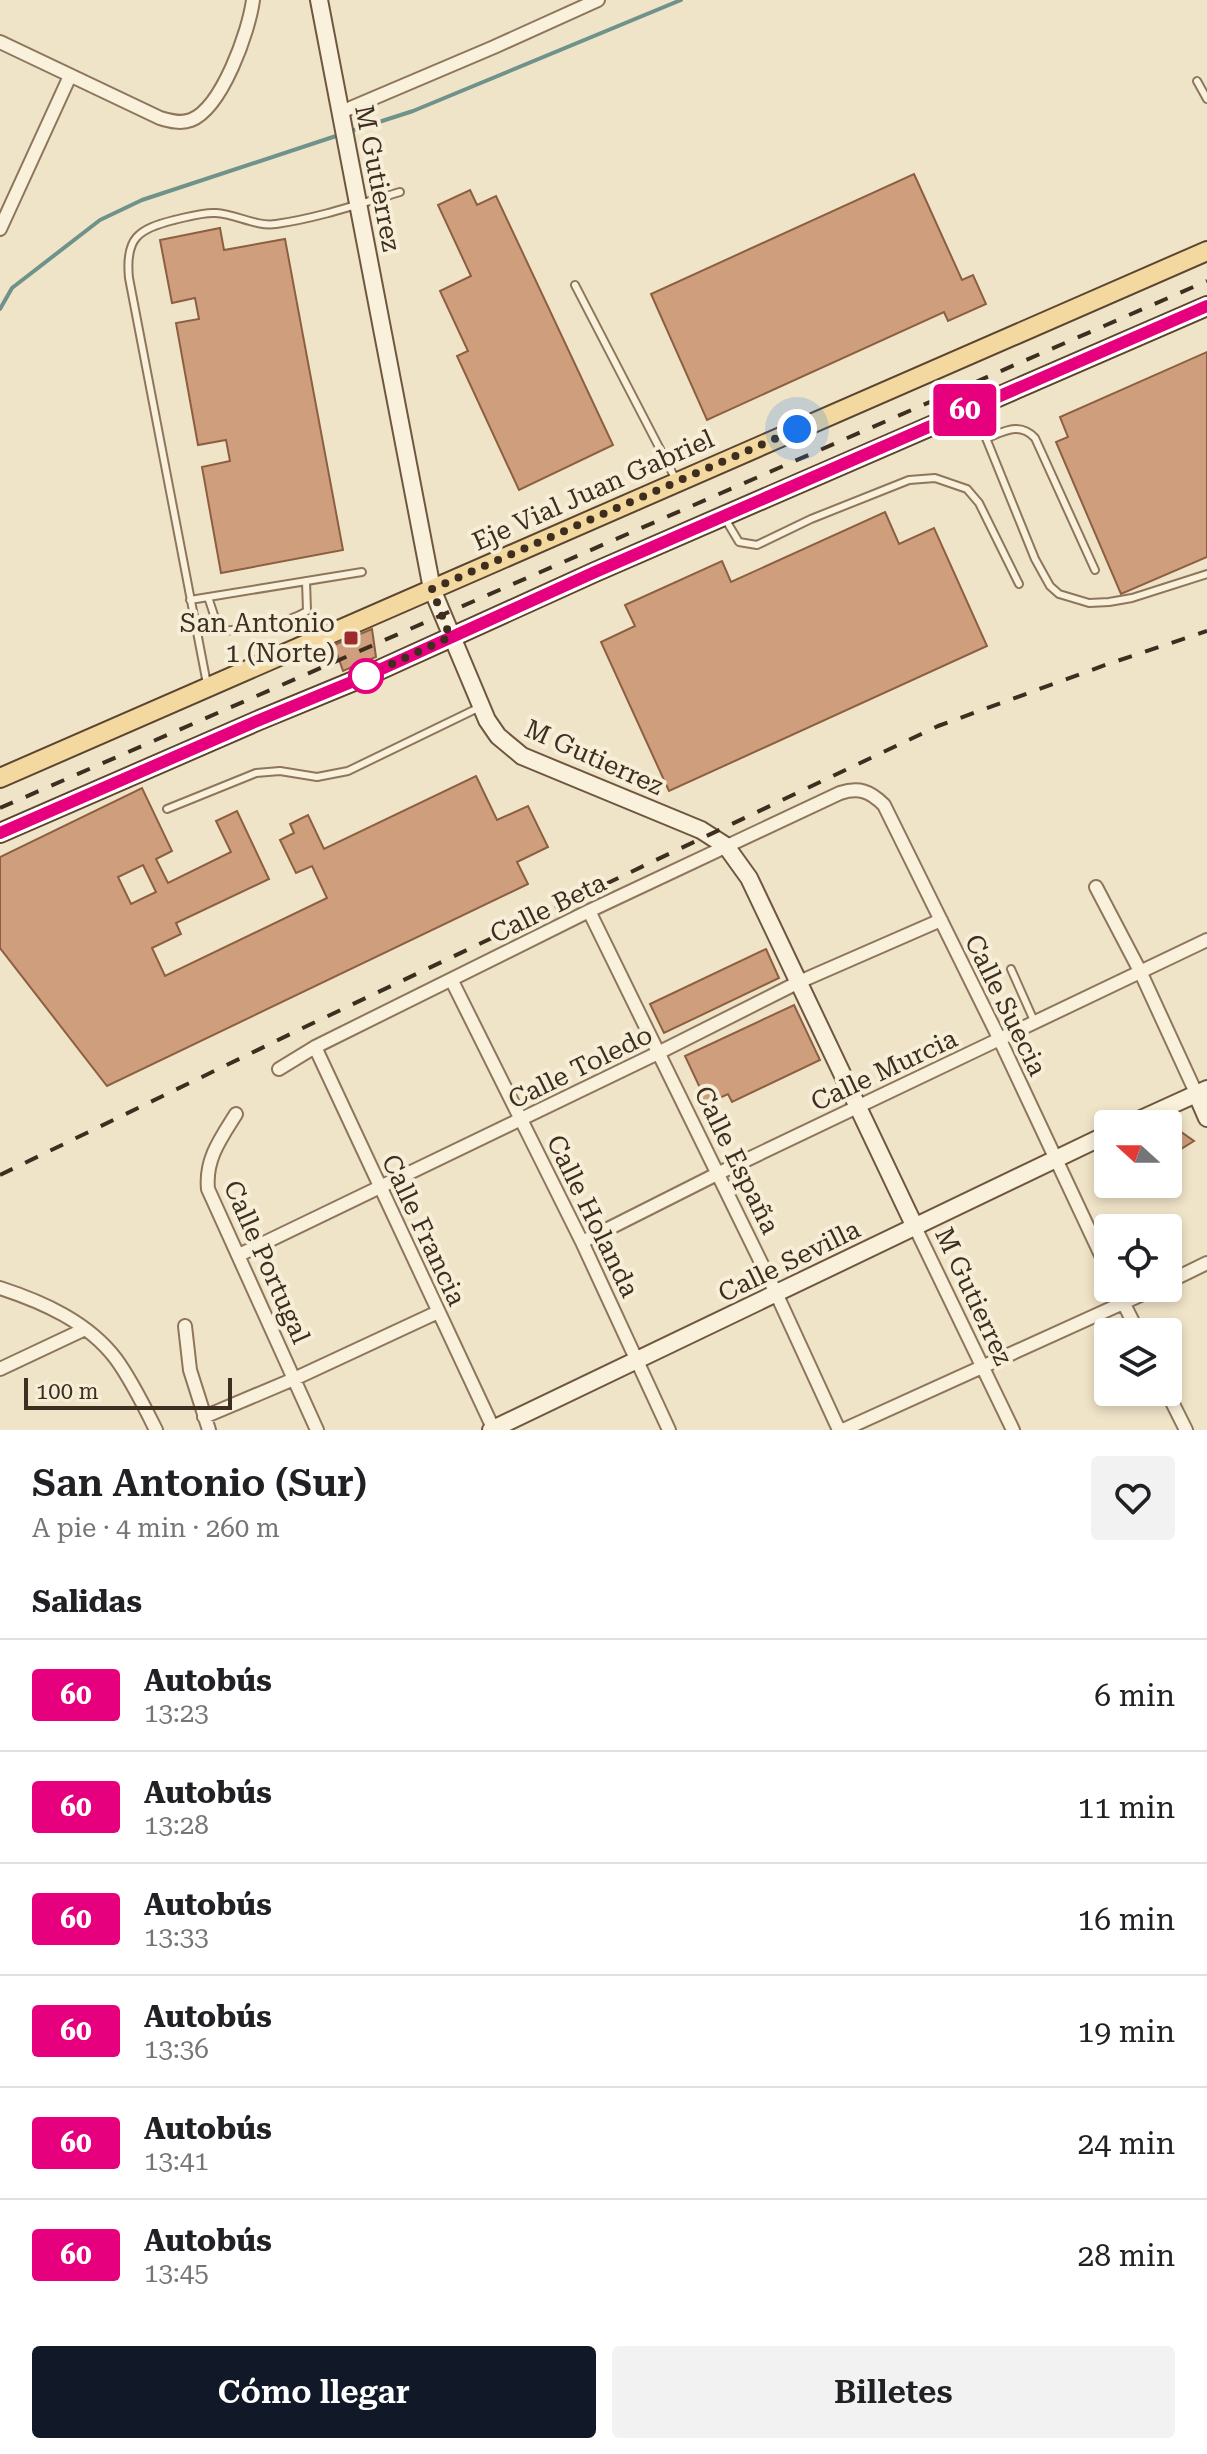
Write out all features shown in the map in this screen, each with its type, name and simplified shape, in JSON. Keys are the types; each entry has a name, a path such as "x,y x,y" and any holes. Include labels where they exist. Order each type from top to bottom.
{"main road":[{"name":"Eje Vial Juan Gabriel","path":"0,778 1207,251"},
{"path":"0,833 366,676 973,406 1207,306"}],"street":[{"path":"0,42 172,122 194,120 212,101 242,44 253,0"},
{"name":"M Gutierrez","path":"319,0 432,589 481,706 498,736 522,756 701,830 726,846 749,878 1013,1430"},
{"path":"341,115 598,0"},
{"path":"0,229 70,76"},
{"name":"Calle Suecia","path":"840,793 862,790 884,805 1094,1240"},
{"name":"Calle Beta","path":"279,1069 315,1047 589,911 840,793"},
{"path":"1096,887 1202,1092 1207,1118"},
{"name":"Calle España","path":"589,911 719,1173 841,1430"},
{"name":"Calle Toledo","path":"239,1255 799,982 941,920"},
{"name":"Calle Murcia","path":"582,1242 719,1173 1207,940"},
{"name":"Calle Holanda","path":"452,981 582,1242 669,1430"},
{"name":"Calle Francia","path":"315,1047 493,1429"},
{"path":"1162,1110 1202,1092"},
{"name":"Calle Portugal","path":"236,1114 212,1154 207,1176 211,1200 239,1255 317,1430"},
{"name":"Calle Sevilla","path":"493,1429 1094,1140"},
{"path":"1182,1275 1207,1263"},
{"path":"0,1288 43,1305 85,1329 115,1358 156,1430"},
{"path":"841,1430 1128,1302"},
{"path":"1124,1304 1131,1318"},
{"path":"204,1417 438,1312"},
{"path":"185,1326 190,1370 209,1430"},
{"path":"0,1369 85,1329"},
{"path":"1174,1406 1186,1430"}],"lane":[{"path":"1197,81 1207,99"},
{"path":"207,687 129,278 127,259 131,244 150,226 196,215 227,214 271,225 400,192"},
{"path":"575,285 677,482"},
{"path":"973,406 1035,559 1050,586 1059,594 1089,603 1109,602 1132,598 1207,574"},
{"path":"987,438 1020,428 1029,431 1035,438 1095,570"},
{"path":"724,517 739,542 757,545 811,519 909,480 935,478 967,489 979,503 1019,584"},
{"path":"190,600 362,572"},
{"path":"208,597 217,624 223,631 250,628 299,616 307,611 306,581"},
{"path":"167,809 256,773 280,771 317,777 348,771 481,706"},
{"path":"1011,969 1035,1023"}],"building":[{"path":"914,174 962,280 973,275 986,304 948,321 944,312 707,420 651,294"},
{"path":"470,190 477,205 496,196 613,445 519,490 457,356 468,351 440,291 471,276 438,205"},
{"path":"220,228 224,250 285,239 343,550 221,573 202,467 230,461 226,440 198,445 176,323 199,319 195,298 172,303 160,240"},
{"path":"1207,352 1207,557 1121,594 1056,442 1068,437 1060,417"},
{"path":"885,512 899,544 934,528 987,646 669,791 601,642 635,626 625,605 722,561 731,582"},
{"path":"372,629 376,657 343,671 334,645"},
{"path":"476,776 497,820 528,806 548,847 517,862 528,884 107,1086 0,948 0,857 142,788 172,851 156,859 168,883 231,852 216,821 237,811 269,879 176,923 181,934 152,948 165,976 327,898 312,866 296,873 280,840 294,833 290,824 308,815 324,849","holes":["143,865 156,892 131,904 118,877"]},
{"path":"766,949 779,978 664,1033 650,1004"},
{"path":"794,1005 820,1060 732,1102 728,1094 700,1107 695,1096 702,1092 685,1056"},
{"path":"1182,1133 1194,1141 1182,1148"}],"waterway":[{"path":"348,132 413,111 681,0"},
{"path":"0,309 12,288 100,220 142,200 339,135"}],"railway":[{"path":"0,808 1207,281"},
{"path":"0,1175 938,726 1207,631"}],"bus line":[{"name":"60","path":"0,833 366,676 595,572 1207,306"}],"place":[{"name":"San Antonio 1 (Norte)","path":"351,638"}],"route":[{"path":"366,676 450,637 432,589 797,429"}]}
